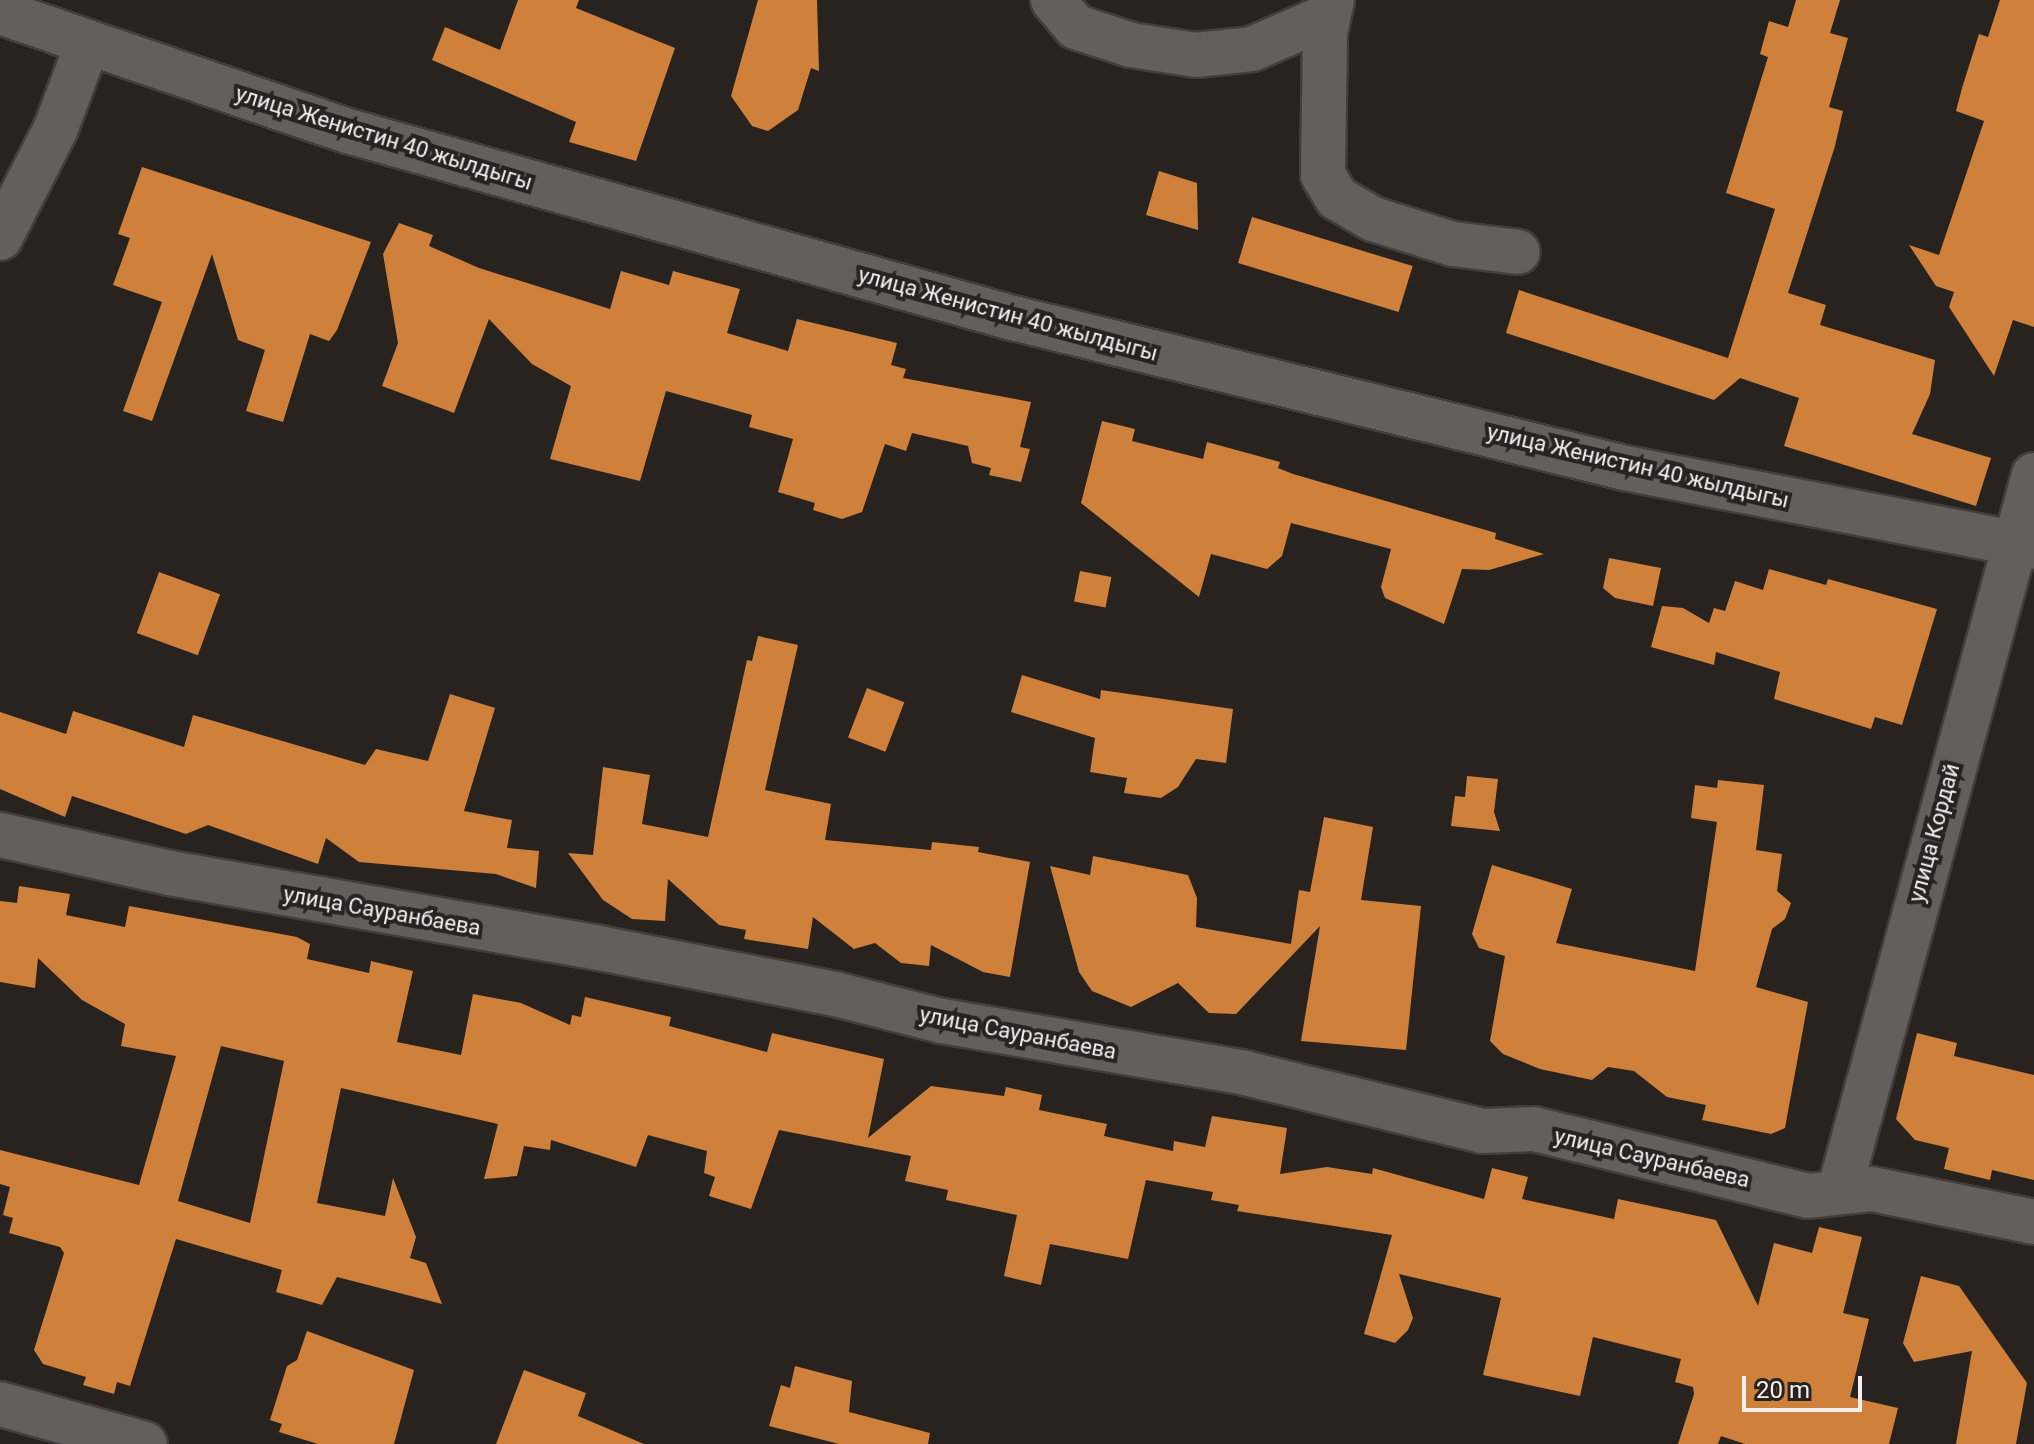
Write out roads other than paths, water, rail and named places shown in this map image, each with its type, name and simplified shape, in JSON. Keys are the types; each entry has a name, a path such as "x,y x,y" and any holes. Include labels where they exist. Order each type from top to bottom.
{"street":[{"path":"1053,0 1076,27 1131,45 1196,55 1252,49 1330,8"},
{"path":"1330,8 1323,175 1337,198 1373,219 1453,244 1518,252"},
{"name":"улица Женистин 40 жылдыгы","path":"0,12 87,45 348,131 1009,317 1625,468 2024,545"},
{"path":"0,238 56,128 87,45"},
{"name":"улица Кордай","path":"1839,1192 2024,545 2034,475"},
{"name":"улица Сауранбаева","path":"0,835 170,873 599,948 835,994 942,1021 1245,1073 1483,1131 1534,1129 1808,1196 1872,1189 1923,1196 2034,1222"},
{"path":"0,1404 145,1444"}]}
